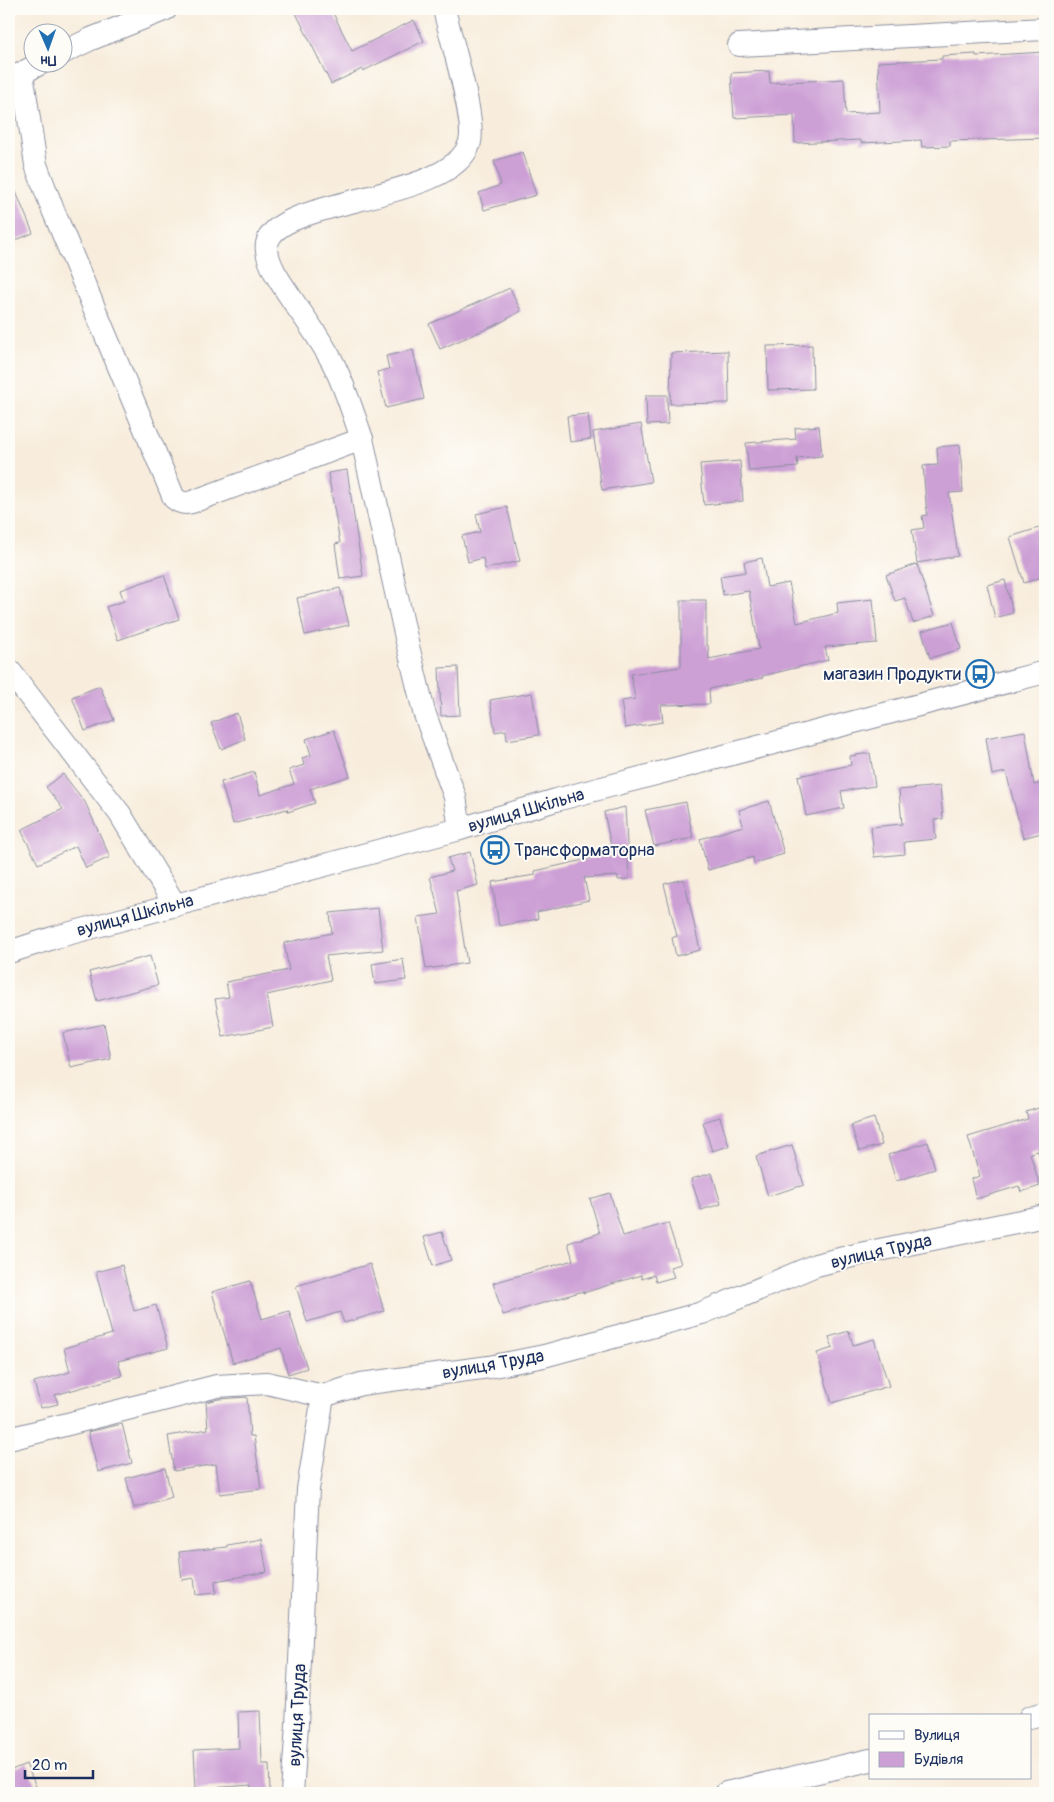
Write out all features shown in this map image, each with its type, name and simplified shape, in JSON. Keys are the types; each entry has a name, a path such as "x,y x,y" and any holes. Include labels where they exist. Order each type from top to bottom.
{"street":[{"path":"72,48 91,38 166,9"},
{"path":"444,9 470,120 470,142 459,160 441,174 418,184 306,214 284,224 270,235 266,249 271,264 282,283 332,362 348,398 362,439 422,703 455,797 460,829"},
{"path":"739,45 1045,29"},
{"path":"15,73 36,165 52,210 174,498 186,504 362,439"},
{"path":"9,670 120,814 175,905"},
{"name":"вулиця Шкільна","path":"9,952 56,936 460,829 556,800 1045,672"},
{"name":"вулиця Труда","path":"292,1793 308,1489 323,1396 361,1384 489,1367 544,1356 702,1314 816,1265 860,1254 1045,1216"},
{"path":"9,1439 217,1386 267,1383 323,1396"},
{"path":"1032,1716 1045,1713"},
{"path":"726,1793 869,1760"}],"building":[{"path":"294,9 331,9 352,51 414,20 424,41 363,71 362,69 331,84"},
{"path":"1045,52 1045,138 950,141 950,146 922,147 921,140 861,143 861,140 795,143 794,115 734,118 731,73 769,71 770,83 844,79 846,114 880,112 878,62 942,59 942,56"},
{"path":"523,152 536,195 484,210 479,193 501,185 494,161"},
{"path":"9,175 33,233 9,243"},
{"path":"510,288 521,311 498,324 440,349 429,324"},
{"path":"812,345 813,389 768,390 767,346"},
{"path":"413,350 424,399 386,408 377,372 389,369 386,356"},
{"path":"728,351 729,403 670,404 671,353"},
{"path":"646,395 667,395 668,424 647,425"},
{"path":"588,414 591,439 570,442 567,416"},
{"path":"641,424 651,482 602,490 593,432"},
{"path":"819,426 822,456 797,458 798,467 749,471 746,443 796,439 795,428"},
{"path":"960,445 963,492 949,493 958,556 917,563 912,530 924,528 922,516 927,515 923,466 938,465 937,447"},
{"path":"740,461 743,501 704,505 700,464"},
{"path":"347,470 363,576 340,579 335,544 340,543 328,473"},
{"path":"507,507 520,561 485,569 483,558 468,562 462,536 480,532 476,514"},
{"path":"1045,526 1045,576 1024,583 1010,537"},
{"path":"762,558 767,587 789,583 797,623 838,613 837,603 873,599 877,643 825,647 828,660 762,676 763,678 709,689 710,704 661,705 663,722 625,728 621,701 635,699 631,674 681,667 681,600 706,600 706,645 708,645 709,659 759,649 749,591 723,595 720,576 746,572 744,562"},
{"path":"917,564 934,616 913,623 905,598 895,601 886,575"},
{"path":"164,575 179,619 118,640 106,607 124,601 120,590"},
{"path":"1005,580 1013,613 995,618 987,585"},
{"path":"340,588 349,625 305,635 297,598"},
{"path":"953,622 961,649 930,658 922,631"},
{"path":"458,667 460,715 441,716 439,668"},
{"path":"100,686 114,720 85,731 72,697"},
{"path":"532,693 539,735 507,740 506,730 495,732 490,700"},
{"path":"237,713 245,739 221,749 211,723"},
{"path":"334,730 350,776 310,789 315,803 288,812 287,809 233,824 221,782 254,772 260,795 294,784 289,770 304,765 302,758 311,755 306,739"},
{"path":"1025,731 1034,785 1045,782 1045,832 1023,838 1006,772 992,775 986,738"},
{"path":"870,753 875,786 841,791 844,808 806,816 798,776 851,765 850,756"},
{"path":"63,774 85,802 110,857 86,868 76,846 38,864 21,830 63,809 46,787"},
{"path":"940,786 943,819 934,820 936,839 904,842 905,854 874,857 871,827 902,824 899,790"},
{"path":"769,801 784,854 754,863 753,857 708,870 700,839 743,826 739,810"},
{"path":"686,802 693,838 654,846 645,810"},
{"path":"625,807 629,879 618,880 618,876 584,878 589,900 537,912 538,919 499,926 492,882 535,875 535,871 597,857 613,856 604,812"},
{"path":"470,852 478,885 456,891 467,963 426,969 418,917 440,914 430,877 452,871 448,858"},
{"path":"684,879 700,950 676,956 672,938 677,936 664,884"},
{"path":"378,908 383,950 326,956 331,980 267,995 273,1027 223,1037 215,999 229,997 226,982 289,970 284,943 332,933 330,913"},
{"path":"150,956 158,985 97,1001 89,972"},
{"path":"403,959 406,980 375,984 372,964"},
{"path":"104,1024 111,1059 71,1068 63,1033"},
{"path":"1045,1106 1045,1160 1041,1161 1038,1151 1030,1153 1040,1186 1021,1192 1019,1186 976,1199 971,1179 980,1176 968,1137 1028,1119 1026,1112"},
{"path":"720,1117 729,1146 712,1151 703,1122"},
{"path":"874,1118 882,1145 859,1151 851,1125"},
{"path":"928,1142 935,1169 896,1181 888,1155"},
{"path":"792,1145 804,1185 768,1196 756,1156"},
{"path":"712,1173 721,1204 701,1210 691,1179"},
{"path":"610,1193 623,1236 668,1223 681,1264 670,1267 674,1277 656,1282 654,1275 642,1279 641,1275 503,1315 493,1283 573,1260 568,1243 600,1233 590,1199"},
{"path":"442,1232 451,1260 433,1266 424,1237"},
{"path":"370,1264 384,1311 344,1323 340,1312 307,1322 296,1286"},
{"path":"122,1265 134,1311 156,1305 168,1348 118,1361 122,1376 55,1395 58,1404 41,1408 34,1382 70,1372 64,1348 112,1334 96,1272"},
{"path":"250,1281 262,1319 289,1311 307,1368 288,1374 281,1348 233,1363 212,1292"},
{"path":"849,1331 853,1345 874,1339 889,1386 832,1403 817,1353 833,1348 829,1337"},
{"path":"247,1397 250,1436 254,1436 261,1489 220,1494 216,1464 174,1471 168,1436 208,1429 206,1402"},
{"path":"122,1424 132,1463 98,1472 88,1432"},
{"path":"165,1468 172,1497 134,1508 126,1478"},
{"path":"261,1539 267,1572 215,1581 216,1593 196,1595 194,1578 182,1580 179,1552 227,1547 227,1545"},
{"path":"260,1711 262,1764 269,1764 270,1793 251,1793 251,1785 196,1789 194,1750 239,1748 238,1712"},
{"path":"26,1764 39,1793 9,1793 9,1771"}],"place":[{"name":"магазин Продукти","path":"980,674"},
{"name":"Трансформаторна","path":"495,850"}]}
